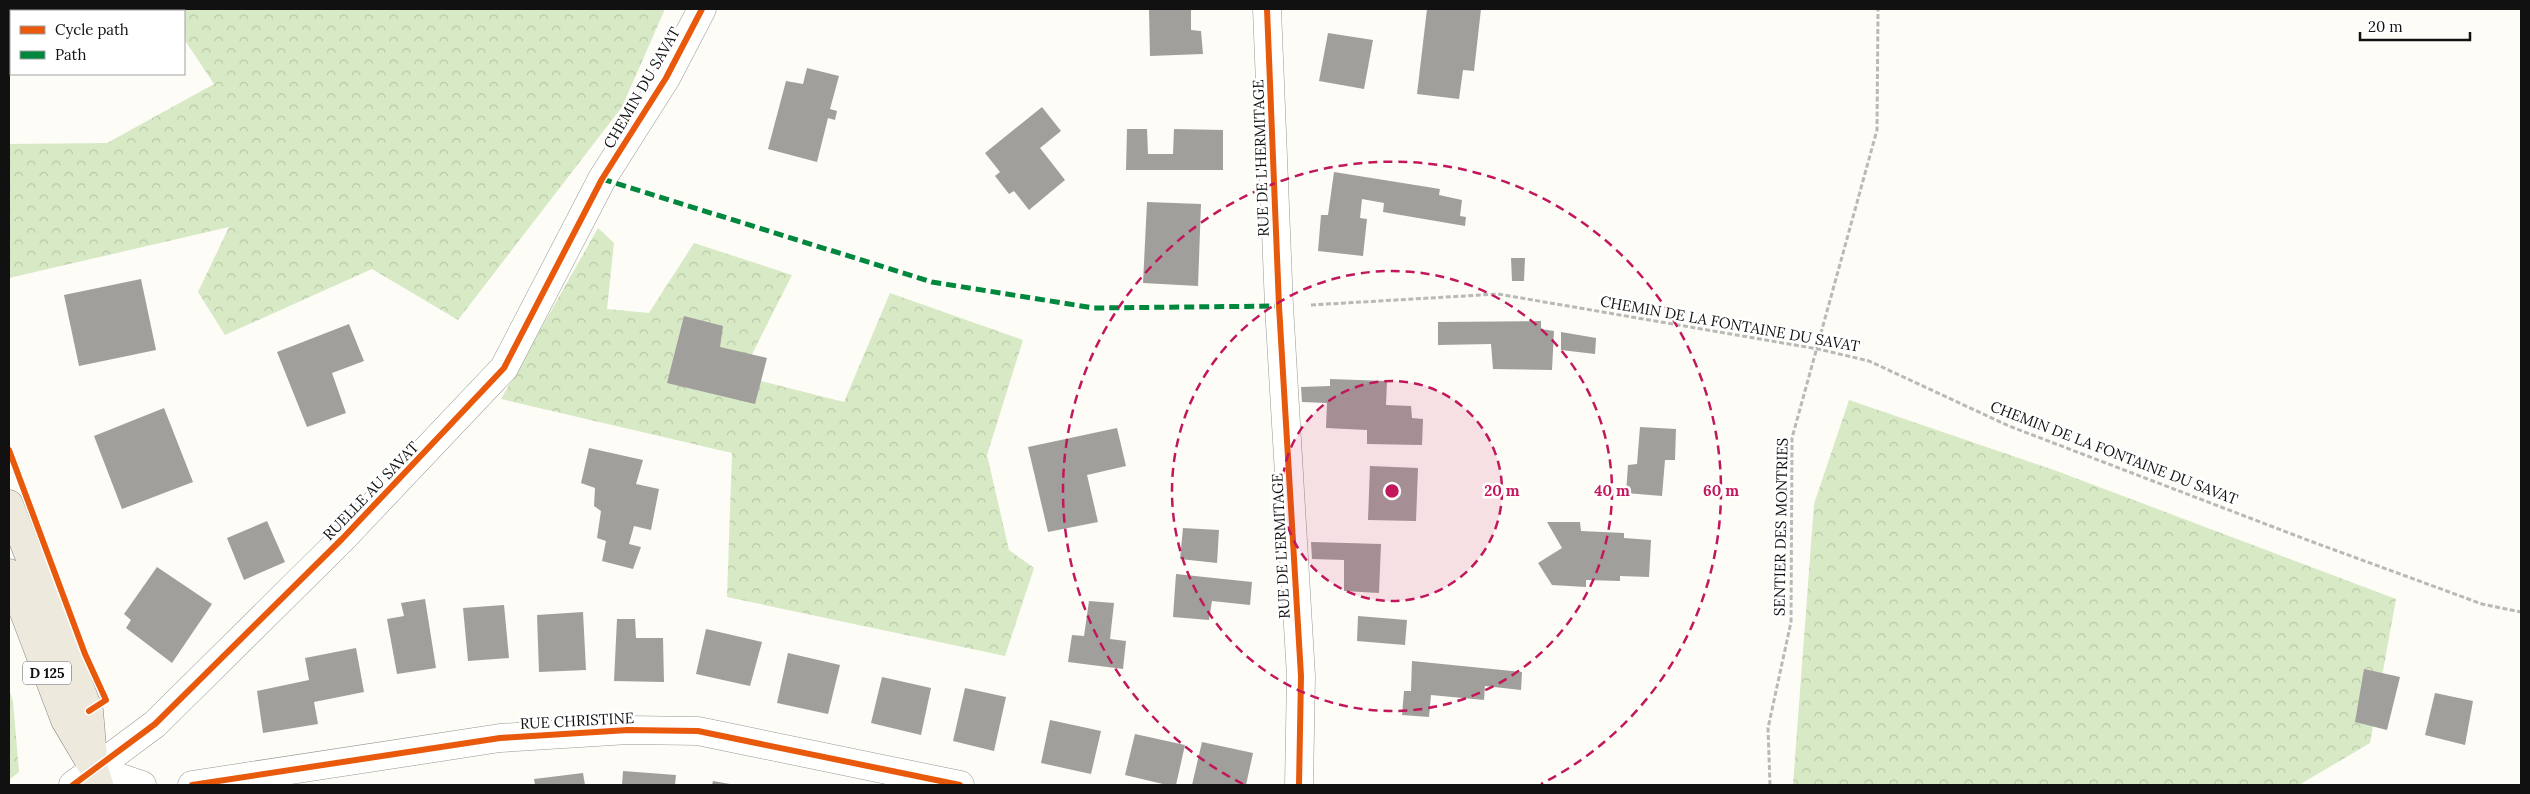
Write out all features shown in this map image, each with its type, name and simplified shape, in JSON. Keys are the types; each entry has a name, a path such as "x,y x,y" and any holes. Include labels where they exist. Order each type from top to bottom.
{"main road":[{"name":"D 125","path":"9,504 90,711 96,777"},
{"name":"D 125","path":"9,573 65,720 96,777"}],"street":[{"name":"CHEMIN DU SAVAT","path":"602,180 666,78 702,9"},
{"name":"RUE DE L'HERMITAGE","path":"1267,9 1279,306"},
{"name":"RUELLE AU SAVAT","path":"73,785 96,777 155,724 342,539 504,368 602,180"},
{"name":"RUE DE L'ERMITAGE","path":"1279,306 1301,676 1299,785"},
{"name":"RUE CHRISTINE","path":"192,785 500,738 628,730 698,731 960,785"},
{"path":"96,777 142,785"}],"green space":[{"path":"67,9 665,9 622,107 458,320 372,269 225,335 198,292 229,227 9,278 9,144 107,143 214,84 185,40 185,10"},
{"path":"598,228 614,243 607,309 649,313 694,243 792,275 741,376 844,402 890,293 1023,340 987,455 1009,550 1034,568 1005,656 727,597 732,453 501,399"},
{"path":"1849,400 2054,470 2396,599 2370,743 2299,785 1793,785 1814,504"},
{"path":"9,689 13,701 19,772 9,780"}],"building":[{"path":"1149,9 1191,9 1191,30 1201,31 1203,54 1150,56"},
{"path":"1427,9 1481,9 1474,71 1463,70 1459,99 1417,94"},
{"path":"1328,33 1373,40 1364,89 1319,81"},
{"path":"807,68 839,76 830,109 837,111 835,120 828,118 817,162 768,149 786,81 803,84"},
{"path":"1042,107 1061,131 1040,148 1065,180 1029,210 1014,191 1009,194 995,176 1000,172 985,153"},
{"path":"1127,129 1147,129 1148,154 1173,154 1174,129 1223,130 1223,170 1126,170"},
{"path":"1334,172 1440,189 1439,195 1462,200 1460,216 1466,217 1465,226 1383,212 1384,203 1362,199 1360,218 1367,219 1363,256 1318,251 1321,215 1328,215"},
{"path":"1147,202 1201,204 1198,286 1143,283"},
{"path":"1511,258 1525,258 1524,281 1512,281"},
{"path":"141,279 156,350 79,366 64,295"},
{"path":"684,316 723,326 720,347 767,358 755,404 667,383"},
{"path":"1541,321 1541,329 1554,331 1552,370 1493,369 1491,344 1438,345 1438,322"},
{"path":"349,324 364,361 332,373 346,413 307,427 277,352"},
{"path":"1561,332 1596,338 1595,354 1561,350"},
{"path":"1330,379 1387,381 1386,405 1411,406 1412,418 1423,419 1422,445 1367,444 1367,430 1326,428 1327,403 1302,402 1301,387 1330,386"},
{"path":"164,408 193,482 122,509 94,436"},
{"path":"1640,427 1676,429 1675,460 1665,460 1662,496 1626,493 1628,465 1637,464"},
{"path":"1117,428 1126,466 1087,475 1098,522 1048,532 1028,447"},
{"path":"589,448 643,460 636,484 659,489 651,530 634,526 629,544 641,547 633,569 602,561 606,541 597,538 601,511 594,506 595,488 581,483"},
{"path":"1370,466 1418,468 1416,521 1368,520"},
{"path":"267,521 285,562 244,580 227,538"},
{"path":"1547,522 1580,522 1581,531 1624,533 1624,538 1651,540 1649,577 1620,576 1620,581 1586,580 1586,587 1552,585 1538,563 1562,548"},
{"path":"1183,528 1219,530 1217,563 1180,559"},
{"path":"1311,542 1381,544 1379,593 1344,591 1344,560 1312,559"},
{"path":"157,567 212,604 172,663 126,628 131,620 124,614"},
{"path":"1176,574 1252,582 1250,605 1212,601 1209,620 1173,617"},
{"path":"425,599 436,668 397,674 387,619 404,616 401,603"},
{"path":"1089,601 1114,603 1110,639 1126,641 1123,669 1068,662 1072,635 1084,636"},
{"path":"504,605 509,658 468,661 463,608"},
{"path":"583,612 586,670 539,672 537,615"},
{"path":"1358,616 1407,620 1405,645 1357,641"},
{"path":"617,619 635,619 636,638 663,638 664,682 614,681"},
{"path":"706,629 762,642 750,686 696,674"},
{"path":"356,648 364,692 314,702 318,724 263,733 257,691 309,680 305,658"},
{"path":"788,653 840,665 828,714 777,703"},
{"path":"1412,661 1522,672 1521,690 1485,686 1484,700 1431,695 1429,717 1402,715 1404,691 1411,691"},
{"path":"2364,669 2400,677 2387,730 2355,722"},
{"path":"882,677 931,688 921,735 871,723"},
{"path":"965,688 1006,697 994,751 953,741"},
{"path":"2435,693 2473,701 2465,745 2425,735"},
{"path":"1050,720 1101,731 1091,774 1041,763"},
{"path":"1135,734 1185,745 1176,785 1167,785 1125,775"},
{"path":"1202,742 1253,753 1246,785 1192,785"},
{"path":"623,771 676,775 675,785 622,785"},
{"path":"583,773 585,785 535,785 534,779"},
{"path":"713,781 730,784 712,785"}],"marked path":[{"path":"602,179 932,282 1094,308 1279,306"}],"cycle path":[{"path":"73,785 155,724 342,539 504,368 602,179 666,78 702,9"},
{"path":"1267,9 1279,306 1301,676 1299,785"},
{"path":"9,450 85,654 106,700 89,711"},
{"path":"192,785 500,738 628,730 698,731 960,785"}]}
